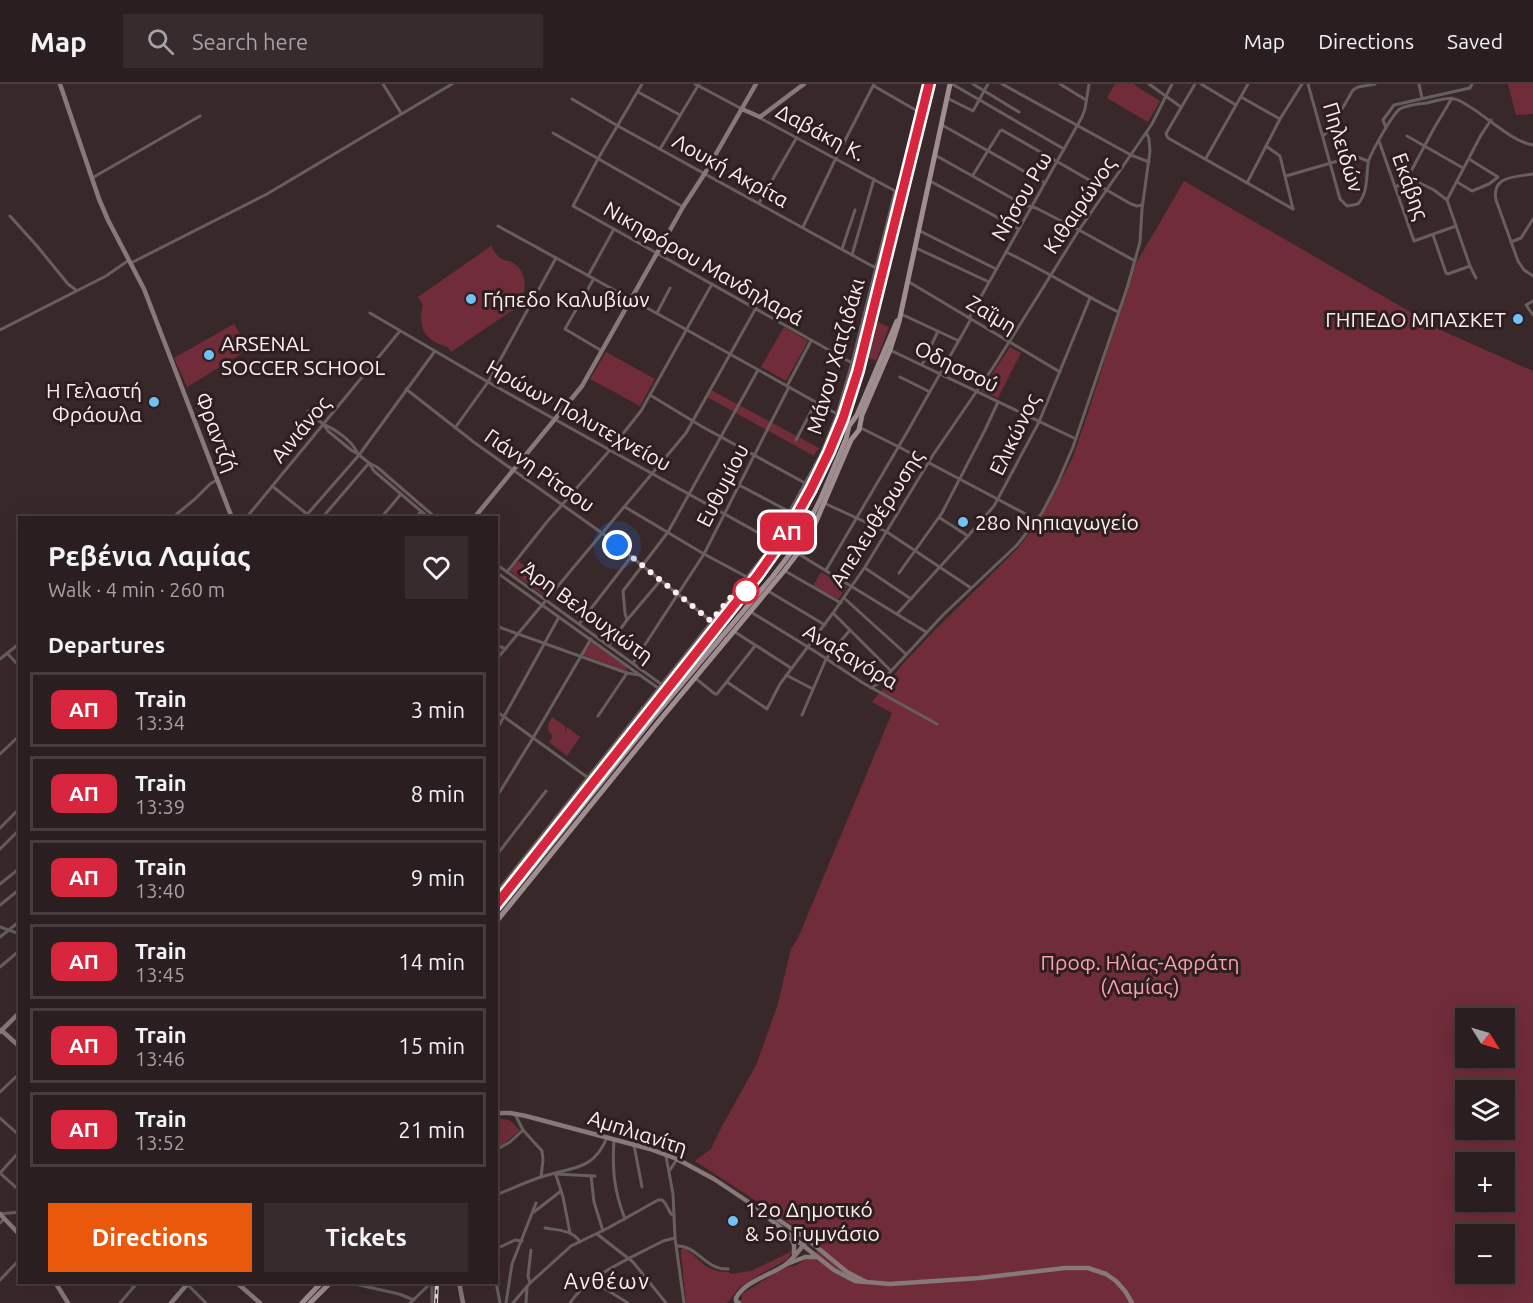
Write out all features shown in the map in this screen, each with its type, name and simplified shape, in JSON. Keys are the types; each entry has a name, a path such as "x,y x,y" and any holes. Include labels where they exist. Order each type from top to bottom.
{"main road":[{"name":"Φραντζή","path":"60,84 104,210 144,289 231,516"},
{"path":"476,516 582,386 656,253 756,84"},
{"path":"759,117 804,84"},
{"path":"498,911 653,718 812,531 851,440 858,429 897,332 951,84"},
{"name":"Δαβάκη Κ.","path":"742,109 759,117"},
{"path":"498,920 784,571 811,520 900,313"},
{"path":"850,426 856,423 858,429"},
{"path":"18,1014 0,1030 18,1045"},
{"name":"Αμπλιανίτη","path":"498,1113 515,1114 607,1137 677,1159 770,1214 809,1241 847,1272 866,1282"},
{"name":"Αμπλιανίτη","path":"759,1209 834,1270 855,1281 866,1282"},
{"path":"0,1214 2,1221 18,1233"},
{"path":"785,1231 793,1240 795,1259"},
{"path":"795,1259 809,1241"},
{"path":"737,1303 736,1296 741,1290 795,1259 808,1256 820,1259"},
{"path":"866,1282 890,1284 1082,1268 1099,1271 1110,1277 1122,1286 1132,1303"},
{"path":"56,1284 67,1303"},
{"path":"171,1303 186,1284"},
{"path":"238,1284 261,1303"},
{"path":"302,1303 326,1284"},
{"path":"310,1303 326,1284"},
{"path":"459,1284 463,1303"}],"street":[{"path":"383,84 401,114"},
{"path":"0,330 267,194 452,84"},
{"path":"598,159 642,84"},
{"name":"Μάνου Χατζιδάκι","path":"498,890 769,549 806,483 825,447 837,414 925,84"},
{"path":"951,84 1064,149"},
{"path":"973,84 1019,112"},
{"path":"947,98 972,111 988,84"},
{"path":"1002,84 1131,155 1149,162"},
{"path":"1060,84 1086,100"},
{"name":"Νήσου Ρω","path":"826,570 959,341 996,269 1084,113 1088,84"},
{"path":"1149,84 1181,107"},
{"name":"Κιθαιρώνος","path":"1009,342 1079,230 1147,133 1172,84"},
{"path":"1195,84 1168,130 1166,136 1169,140 1293,209 1280,156 1266,146"},
{"path":"1202,84 1236,105"},
{"path":"1205,158 1248,84"},
{"path":"1246,183 1280,119 1302,84"},
{"name":"Πηλειδών","path":"1308,84 1340,200 1344,205 1351,206 1358,204 1364,195 1368,161 1386,128 1400,109 1452,98"},
{"path":"1323,136 1331,128 1350,93 1358,87 1375,84"},
{"path":"1419,84 1422,98"},
{"path":"1386,128 1383,120 1394,105 1470,88 1472,84"},
{"path":"660,148 697,85"},
{"name":"Δαβάκη Κ.","path":"697,85 742,109"},
{"path":"803,227 873,85 919,112"},
{"path":"638,92 680,115"},
{"path":"1241,97 1280,119"},
{"path":"1395,188 1408,177 1452,98 1491,120 1519,141 1533,145"},
{"name":"Λουκή Ακρίτα","path":"572,99 876,267"},
{"path":"92,177 200,116"},
{"name":"Δαβάκη Κ.","path":"759,117 897,192"},
{"path":"1447,201 1491,120"},
{"path":"942,125 1045,183"},
{"path":"973,176 1002,130 1134,205 1142,205"},
{"path":"553,133 683,207"},
{"path":"871,688 891,671 926,632 971,588 1013,550 1037,520 1058,482 1076,439 1142,235 1142,205 1149,162 1147,133"},
{"path":"1407,136 1464,168"},
{"path":"759,203 797,137"},
{"name":"Εκάβης","path":"1379,141 1414,241 1433,235"},
{"path":"935,155 1024,205 1079,230 1135,261"},
{"path":"1286,176 1355,156 1368,161"},
{"name":"Νικηφόρου Μανδηλαρά","path":"598,159 573,206 852,363"},
{"path":"1469,159 1498,177 1494,192 1496,200 1521,267 1533,276"},
{"path":"1456,182 1472,191 1502,180 1533,174"},
{"path":"1408,177 1434,190 1447,201 1476,278"},
{"path":"852,255 874,179"},
{"path":"930,181 1019,230"},
{"path":"842,249 855,210"},
{"path":"10,216 68,284 78,291"},
{"path":"1511,242 1521,238 1533,219"},
{"path":"498,226 837,414"},
{"path":"1456,226 1433,235 1447,274 1470,266"},
{"path":"588,276 614,229"},
{"path":"920,231 996,269"},
{"path":"916,248 989,282"},
{"path":"1006,252 1118,312"},
{"path":"455,428 488,382 556,258"},
{"path":"594,279 565,329 602,351"},
{"name":"Ζαΐμη","path":"909,282 1060,372"},
{"path":"507,572 641,411 713,283"},
{"path":"657,314 670,288"},
{"name":"Ελικώνος","path":"897,614 989,513 998,499 1039,422 1090,298"},
{"path":"1533,301 1526,305 1533,315"},
{"path":"498,658 683,438 756,309"},
{"name":"Ηρώων Πολυτεχνείου","path":"370,313 773,542"},
{"path":"900,313 959,341"},
{"name":"Αινιάνος","path":"248,516 400,331"},
{"path":"922,365 938,331"},
{"name":"Ευθυμίου","path":"633,663 704,554 811,341"},
{"name":"Απελευθέρωσης","path":"727,682 767,709 786,675 825,625 865,567 928,462 1009,342"},
{"name":"Οδησσού","path":"890,350 1076,439"},
{"path":"272,486 305,516 358,454 435,351"},
{"path":"627,621 623,591 668,532 758,370"},
{"path":"900,377 930,392"},
{"name":"Γιάννη Ρίτσου","path":"406,389 455,428 602,533 711,621"},
{"path":"650,394 721,437 806,483"},
{"path":"796,440 816,402"},
{"path":"898,573 939,517 998,402"},
{"path":"308,411 354,446 358,454 378,467 434,516"},
{"path":"858,429 899,447 1037,520"},
{"path":"369,463 374,471 427,516"},
{"path":"325,516 369,463"},
{"path":"174,516 210,484 218,480"},
{"path":"739,485 790,512"},
{"path":"383,516 401,494"},
{"path":"824,503 887,532 971,588"},
{"path":"625,507 747,577"},
{"path":"417,516 421,511"},
{"path":"939,517 968,536"},
{"path":"795,552 926,632"},
{"path":"579,624 631,556"},
{"name":"Άρη Βελουχιώτη","path":"498,565 662,684"},
{"path":"865,567 910,599"},
{"path":"784,571 840,603"},
{"name":"Άρη Βελουχιώτη","path":"498,573 658,688"},
{"path":"609,645 661,580"},
{"path":"768,591 825,625"},
{"path":"844,598 906,654"},
{"name":"Αναξαγόρα","path":"751,612 871,688 938,724"},
{"path":"833,613 891,671"},
{"path":"498,728 559,616"},
{"path":"498,627 627,673 640,675"},
{"path":"802,715 826,658 850,630"},
{"path":"734,632 791,668"},
{"path":"498,795 591,639"},
{"path":"0,658 18,645"},
{"path":"498,646 506,649"},
{"path":"695,678 717,694 755,646"},
{"path":"7,653 18,665"},
{"path":"598,716 627,673"},
{"path":"786,675 813,689"},
{"path":"642,708 653,718"},
{"path":"498,712 587,777"},
{"path":"0,754 18,737"},
{"path":"0,744 4,749"},
{"path":"498,853 546,791"},
{"path":"0,827 18,810"},
{"path":"0,849 18,831"},
{"path":"0,884 18,870"},
{"path":"0,905 18,891"},
{"path":"0,937 18,922"},
{"path":"0,927 18,933"},
{"path":"0,967 18,952"},
{"path":"0,1092 18,1075"},
{"path":"515,1114 523,1130 543,1153 541,1177"},
{"path":"0,1118 18,1134"},
{"path":"498,1149 523,1130"},
{"path":"498,1194 541,1177 585,1165 607,1137"},
{"path":"615,1140 614,1185 625,1219"},
{"path":"634,1145 642,1187"},
{"path":"18,1153 0,1173 18,1189"},
{"path":"666,1154 684,1303"},
{"path":"669,1171 677,1159"},
{"path":"550,1174 593,1176 594,1202 603,1231"},
{"path":"556,1174 570,1233"},
{"path":"532,1213 561,1191"},
{"path":"513,1303 530,1283 567,1250 580,1242 660,1200 674,1215"},
{"path":"506,1303 512,1264 536,1203"},
{"path":"0,1214 18,1212"},
{"path":"545,1228 570,1233 580,1242"},
{"path":"597,1234 630,1258 666,1303"},
{"path":"570,1303 591,1280 663,1241 675,1238"},
{"path":"498,1248 515,1240 522,1241"},
{"path":"676,1246 688,1248 712,1266 728,1269"},
{"path":"530,1283 528,1276 531,1250"},
{"path":"0,1280 18,1261"},
{"path":"591,1280 625,1302"},
{"path":"130,1284 134,1287"},
{"path":"120,1303 136,1284"},
{"path":"188,1284 206,1303"},
{"path":"355,1284 399,1294 412,1301 430,1284"},
{"path":"432,1284 432,1303"},
{"path":"496,1284 500,1303"},
{"path":"526,1303 527,1287"}],"green space":[{"path":"1115,84 1133,84 1160,101 1148,122 1107,98"},
{"path":"1508,84 1533,84 1533,114 1516,115"},
{"name":"Προφ. Ηλίας-Αφράτη (Λαμίας)","path":"1184,181 1445,332 1533,371 1533,1303 737,1303 742,1299 742,1294 785,1267 795,1266 819,1250 820,1243 695,1161 711,1149 756,1065 777,1007 791,949 798,938 892,713 872,702 929,636 1018,548 1042,516 1072,459 1134,267"},
{"name":"Γήπεδο Καλυβίων","path":"491,246 499,257 515,264 522,273 525,284 523,303 451,352 448,347 428,337 422,327 423,305 418,297"},
{"path":"873,320 889,327 876,361 864,355"},
{"name":"ARSENAL SOCCER SCHOOL","path":"234,324 249,349 187,387 174,358"},
{"path":"784,327 808,341 786,381 761,367"},
{"path":"1010,347 1021,353 998,398 981,391"},
{"path":"606,352 655,379 640,406 590,379"},
{"path":"711,390 819,448 814,456 707,397"},
{"path":"518,561 553,587 545,596 510,571"},
{"path":"821,572 847,587 838,599 813,586"},
{"path":"591,642 626,667 627,670 583,655"},
{"path":"552,717 565,726 565,732 567,727 580,737 567,756 549,742 553,736 548,729"},
{"path":"498,1118 509,1120 520,1130 498,1148"},
{"path":"683,1247 708,1267 730,1274 751,1271 792,1251 788,1259 739,1288 727,1303 686,1303 681,1253"}],"railway":[{"path":"498,902 757,576 784,538 811,489 843,418 858,371 929,84"},
{"path":"436,1303 437,1284"}],"train":[{"name":"ΑΠ","path":"498,903 757,576 784,538 811,489 836,435 858,371 929,84"}],"place":[{"name":"Γήπεδο Καλυβίων","path":"471,299"},
{"name":"ΓΗΠΕΔΟ ΜΠΑΣΚΕΤ","path":"1518,319"},
{"name":"ARSENAL SOCCER SCHOOL","path":"209,355"},
{"name":"Η Γελαστή Φράουλα","path":"154,402"},
{"name":"28ο Νηπιαγωγείο","path":"963,522"},
{"name":"12ο Δημοτικό & 5ο Γυμνάσιο","path":"733,1221"}],"district":[{"name":"Ανθέων","path":"607,1280"}],"route":[{"path":"617,545 711,621 735,592 746,591"}]}
